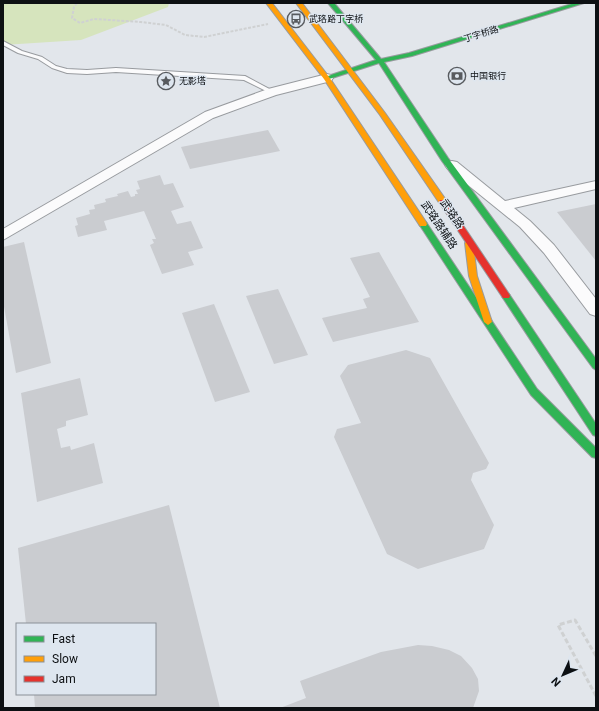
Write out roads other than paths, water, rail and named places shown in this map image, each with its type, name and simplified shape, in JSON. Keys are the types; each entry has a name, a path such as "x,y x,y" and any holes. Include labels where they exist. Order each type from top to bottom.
{"main road":[{"name":"武珞路辅路","path":"270,3 327,78 534,392 596,454"},
{"name":"武珞路","path":"299,3 351,70 468,238 596,432"},
{"path":"331,3 380,61 445,159 596,366"},
{"name":"丁字桥路","path":"380,61 402,49 551,3"},
{"name":"丁字桥路","path":"327,78 380,61 410,55 581,3"},
{"path":"468,238 473,276 488,322"}],"street":[{"path":"3,235 209,115 272,92 327,78"},
{"path":"445,159 530,229 549,249 596,310"},
{"path":"501,206 596,185"},
{"path":"3,224 30,219"}],"lane":[{"path":"4,43 20,52 40,58 54,67 67,71 87,72 116,70 245,78 272,92"}],"place":[{"name":"武珞路丁字桥","path":"296,19"},
{"name":"中国银行","path":"457,76"},
{"name":"无影塔","path":"166,81"}]}
